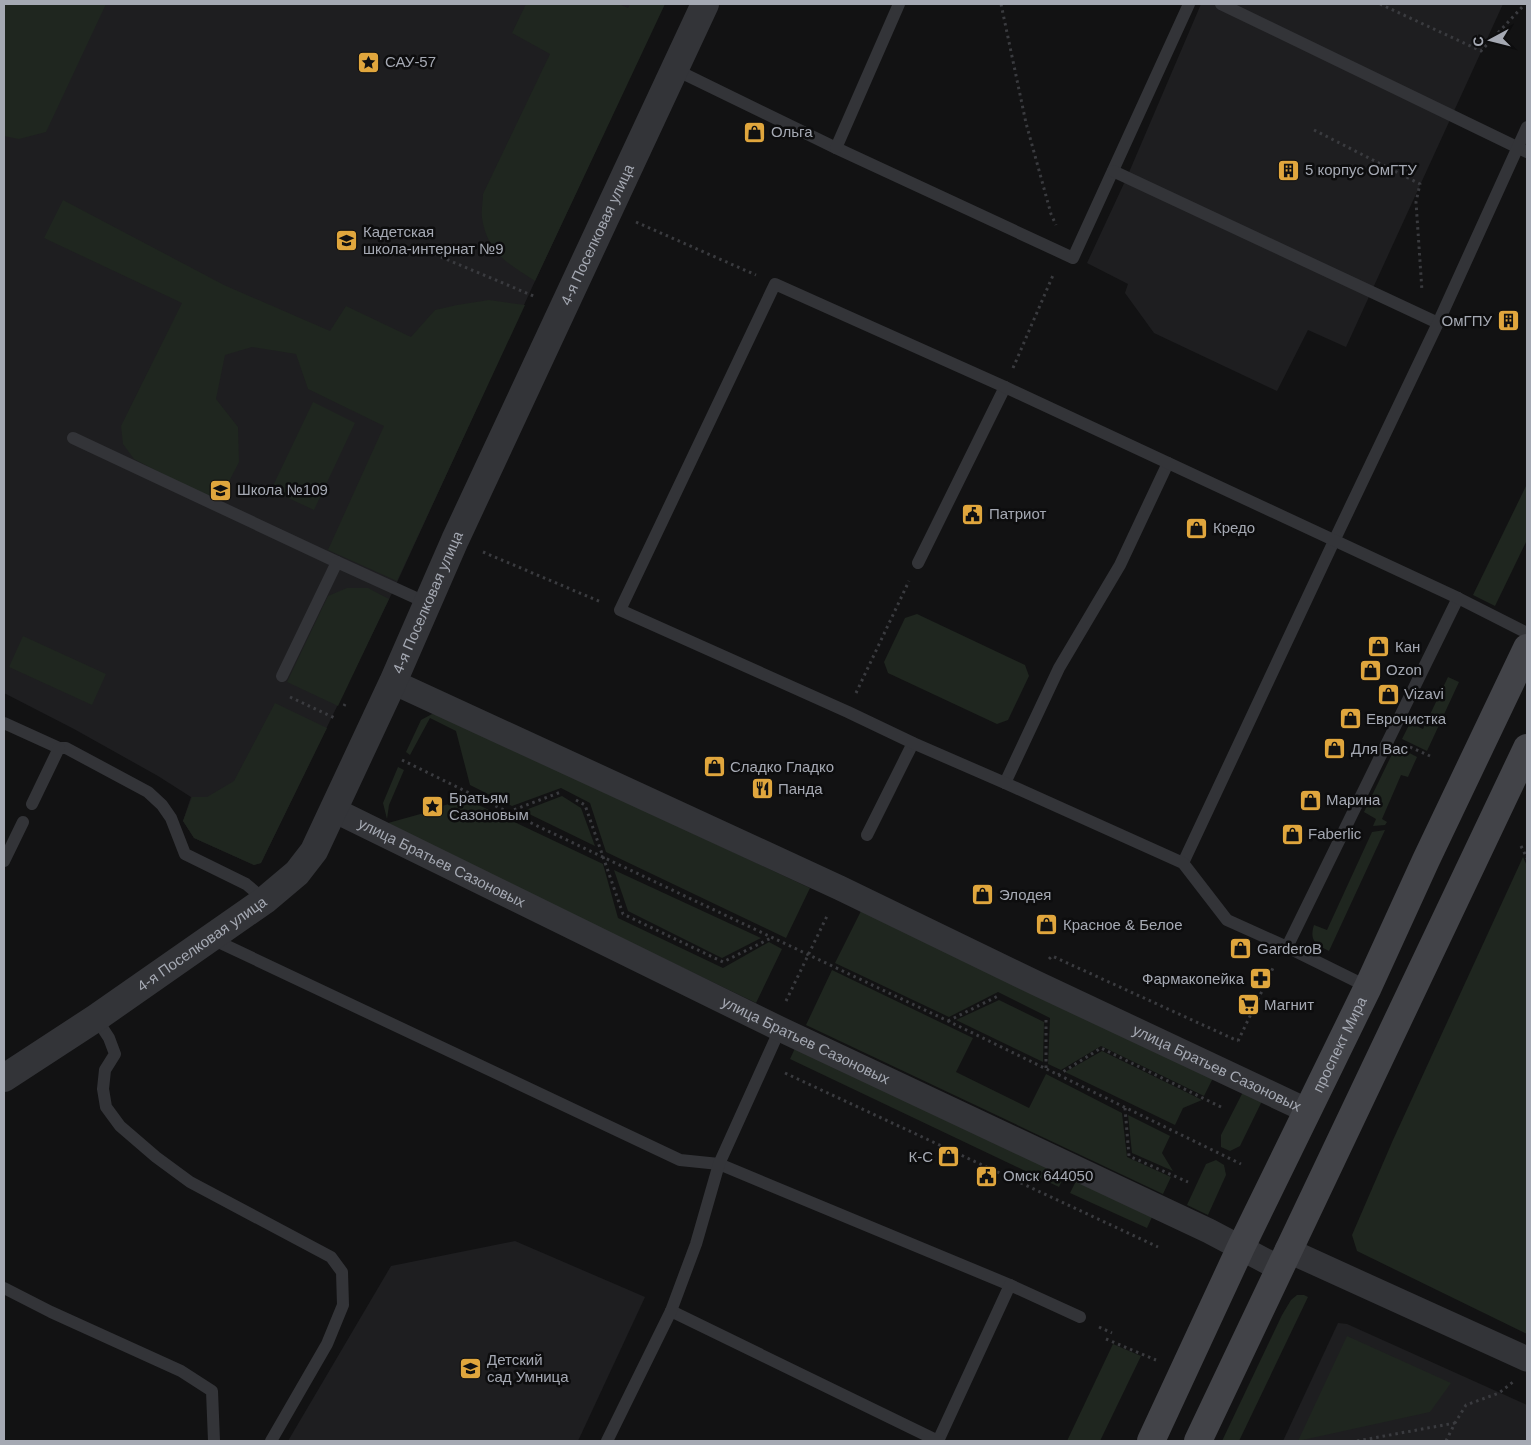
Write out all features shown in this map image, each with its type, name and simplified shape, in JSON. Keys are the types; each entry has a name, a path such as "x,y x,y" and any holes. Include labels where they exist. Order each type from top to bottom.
{"main road":[{"name":"проспект Мира","path":"1151,1441 1241,1247 1368,987 1527,648"},
{"path":"1198,1441 1527,748"}],"street":[{"name":"4-я Поселковая улица","path":"4,1078 96,1018 265,900 297,873 314,850 393,682 455,540 705,4"},
{"name":"улица Братьев Сазоновых","path":"393,682 840,888 1308,1111"},
{"name":"улица Братьев Сазоновых","path":"334,810 777,1028 1241,1247 1283,1259 1524,1368"}],"lane":[{"path":"836,148 899,4"},
{"path":"674,69 836,148 1073,258 1189,4"},
{"path":"1221,4 1522,150"},
{"path":"1183,863 1334,541 1522,150 1527,127"},
{"path":"1113,171 1438,323"},
{"path":"1368,987 1227,920 1183,863 620,610 775,284 1168,463 1527,632"},
{"path":"918,563 1005,388"},
{"path":"73,438 428,604"},
{"path":"1005,783 1059,668 1120,566 1168,463"},
{"path":"282,676 337,562"},
{"path":"1287,947 1458,598"},
{"path":"4,723 59,748 66,748 148,792 162,805 171,818 185,854 246,884 265,900"},
{"path":"867,835 913,743"},
{"path":"32,804 59,748"},
{"path":"4,861 23,822"},
{"path":"210,938 680,1160 719,1164 1010,1285 1080,1317"},
{"path":"96,1018 109,1038 115,1054 105,1070 103,1089 106,1107 120,1126 156,1157 190,1182 331,1257 342,1272 343,1305 327,1344 271,1441"},
{"path":"608,1441 671,1311 696,1244 719,1164 766,1064 777,1028"},
{"path":"671,1311 938,1440 1010,1285"},
{"path":"4,1288 67,1320 181,1371 212,1391 214,1441"}],"path":[{"path":"1001,4 1026,123 1051,214 1063,241 1063,252 1005,388"},
{"path":"1380,4 1481,51 1525,4"},
{"path":"1314,130 1420,184 1416,202 1424,317"},
{"path":"634,221 775,284"},
{"path":"441,257 536,297"},
{"path":"455,540 620,610"},
{"path":"848,712 918,563"},
{"path":"285,694 337,719"},
{"path":"402,760 1046,1068 1241,1164"},
{"path":"508,812 561,792 585,805 623,914 714,958 723,962 772,938"},
{"path":"1521,846 1527,858"},
{"path":"777,1028 808,954 840,888"},
{"path":"1237,1078 1238,1041 1278,957 1287,947"},
{"path":"948,1021 998,996 1006,1000"},
{"path":"1039,1016 1047,1019 1046,1068"},
{"path":"1058,1074 1101,1048 1223,1108"},
{"path":"766,1064 1158,1247"},
{"path":"1125,1108 1129,1156 1188,1182"},
{"path":"1106,1338 1156,1361"},
{"path":"1446,1441 1466,1406 1499,1393 1524,1368"},
{"path":"1357,1441 1455,1423"}],"shaded area":[{"path":"4,4 664,4 394,589 261,863 254,865 194,838 183,821 191,797 158,776 74,729 4,693"},
{"path":"4,4 106,4 46,132 19,139 4,136"},
{"path":"526,4 619,4 628,8 630,4 665,4 535,281 500,256 489,240 482,215 483,194 550,54 512,33"},
{"path":"1201,4 1503,4 1346,347 1308,330 1277,391 1154,333 1125,293 1128,284 1087,263 1127,177"},
{"path":"63,200 224,285 330,331 346,306 411,337 435,310 489,300 525,305 397,581 328,550 384,426 308,389 296,354 252,347 225,355 216,399 238,427 239,462 220,499 199,493 134,459 123,444 121,426 182,303 44,238"},
{"path":"313,402 355,423 314,510 271,490"},
{"path":"1527,484 1527,540 1495,606 1473,595"},
{"path":"347,588 368,588 389,599 338,706 287,682 328,596"},
{"path":"917,614 1025,665 1029,676 1008,720 997,724 888,673 884,662 905,618"},
{"path":"23,636 106,674 92,705 9,667"},
{"path":"1448,677 1459,682 1427,751 1402,739 1410,723 1423,729"},
{"path":"275,703 327,728 261,863 254,865 194,838 183,821 192,797 207,797 234,781"},
{"path":"432,714 440,715 810,888 786,938 606,852 590,803 561,788 512,806 470,785 456,731 430,718 410,755 406,752 421,720"},
{"path":"1400,748 1417,757 1408,777 1401,775 1382,819 1387,822 1385,825 1373,826 1376,819 1364,812 1394,750"},
{"path":"398,767 404,770 389,805 387,819 383,803"},
{"path":"562,796 581,808 595,846 523,811"},
{"path":"466,799 603,864 618,918 723,968 769,942 782,949 756,1003 415,839 388,823 442,808 442,806"},
{"path":"1385,830 1329,951 1320,946 1313,938 1314,925 1327,930 1372,832"},
{"path":"1523,857 1527,866 1527,1334 1357,1251 1352,1235 1393,1140"},
{"path":"614,870 761,938 722,958 628,911"},
{"path":"861,911 1213,1078 1204,1096 1101,1046 1061,1070 1048,1064 1050,1018 998,992 949,1017 835,963"},
{"path":"832,970 973,1038 956,1072 1029,1108 1046,1074 1122,1113 1127,1157 1171,1177 1163,1194 806,1025"},
{"path":"999,1000 1044,1022 1043,1062 956,1020"},
{"path":"796,1046 1065,1174 1059,1187 790,1059"},
{"path":"1102,1051 1202,1100 1183,1108 1175,1125 1065,1072"},
{"path":"1243,1092 1262,1101 1240,1146 1230,1151 1221,1147 1221,1135"},
{"path":"1128,1115 1170,1136 1162,1153 1173,1171 1132,1153"},
{"path":"1216,1160 1224,1165 1226,1175 1208,1215 1187,1205 1206,1164"},
{"path":"1076,1181 1152,1217 1147,1228 1070,1193"},
{"name":"Детский сад Умница","path":"515,1241 645,1297 578,1441 288,1441 391,1266"},
{"path":"1297,1295 1308,1297 1239,1441 1222,1441 1282,1315 1291,1300"},
{"path":"1338,1323 1347,1324 1527,1405 1527,1441 1283,1441"},
{"path":"1347,1336 1451,1383 1430,1412 1298,1441"},
{"path":"1113,1344 1141,1356 1100,1441 1067,1441"}],"place":[{"name":"САУ-57","path":"369,62"},
{"name":"Ольга","path":"755,132"},
{"name":"5 корпус ОмГТУ","path":"1289,170"},
{"name":"Кадетская школа-интернат №9","path":"347,241"},
{"name":"ОмГПУ","path":"1508,321"},
{"name":"Школа №109","path":"221,490"},
{"name":"Патриот","path":"973,514"},
{"name":"Кредо","path":"1197,528"},
{"name":"Кан","path":"1379,647"},
{"name":"Ozon","path":"1370,670"},
{"name":"Vizavi","path":"1388,694"},
{"name":"Еврочистка","path":"1350,719"},
{"name":"Для Вас","path":"1335,749"},
{"name":"Сладко Гладко","path":"714,767"},
{"name":"Панда","path":"762,789"},
{"name":"Марина","path":"1310,800"},
{"name":"Братьям Сазоновым","path":"433,807"},
{"name":"Faberlic","path":"1292,834"},
{"name":"Элодея","path":"983,895"},
{"name":"Красное & Белое","path":"1047,925"},
{"name":"GarderoB","path":"1241,949"},
{"name":"Фармакопейка","path":"1260,979"},
{"name":"Магнит","path":"1248,1005"},
{"name":"К-С","path":"949,1157"},
{"name":"Омск 644050","path":"987,1176"},
{"name":"Детский сад Умница","path":"471,1369"}]}
